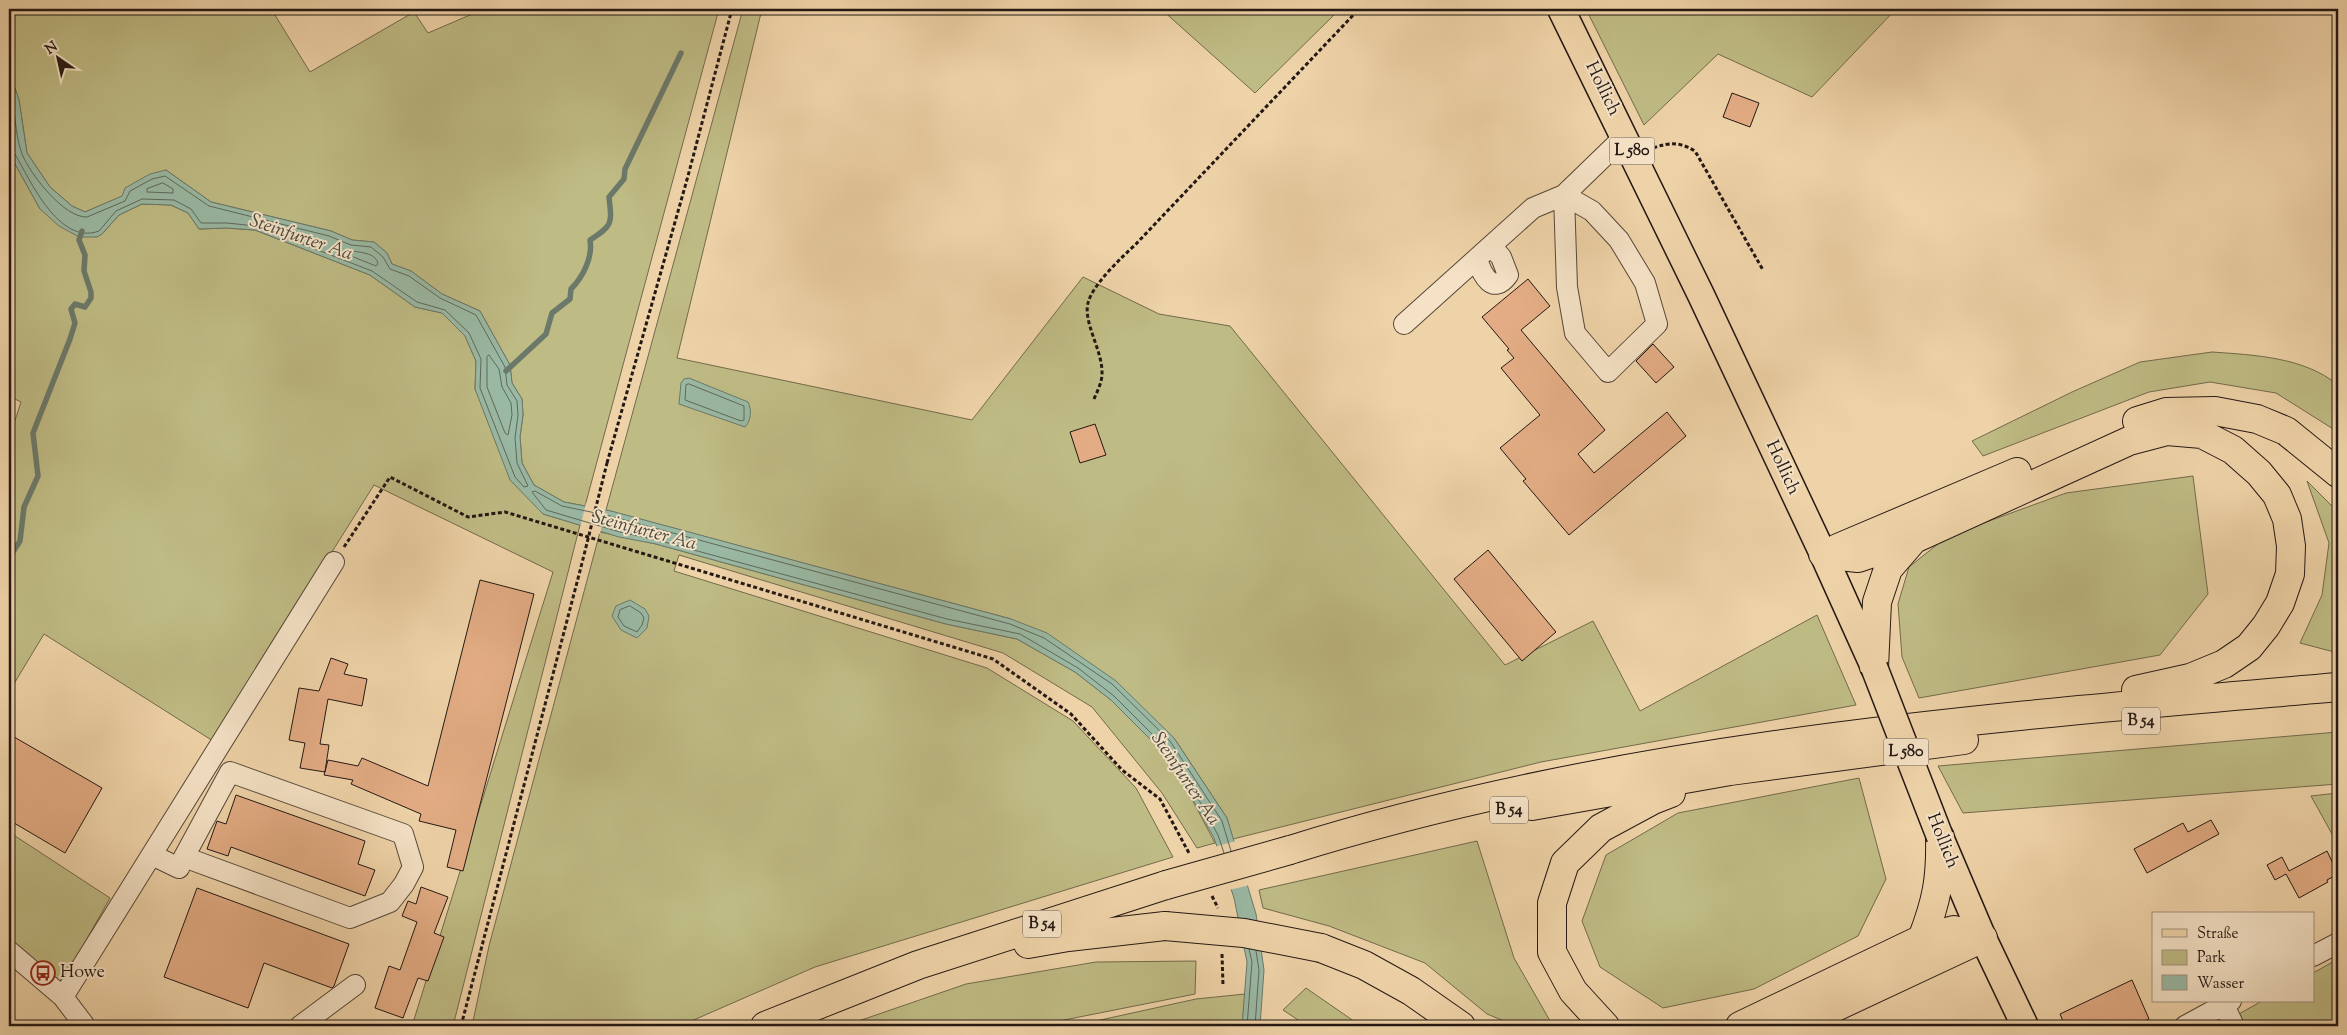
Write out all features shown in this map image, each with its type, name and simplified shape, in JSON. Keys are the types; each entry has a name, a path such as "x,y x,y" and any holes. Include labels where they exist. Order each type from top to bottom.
{"highway":[{"path":"1823,554 2114,428 2166,412 2215,411 2257,419 2286,431 2338,473"},
{"path":"1823,554 1858,558 1914,539 2129,441 2167,431 2202,434 2233,450 2259,473 2277,495 2288,519 2292,546 2290,574 2280,603 2266,626 2249,648 2224,664 2190,678 2034,714"},
{"path":"1874,667 1877,602 1888,569 1914,539"},
{"name":"B 54","path":"765,1026 918,965 1166,885 1290,850 1352,830 1472,800 1664,761 1787,742 2034,714 2338,687"},
{"name":"B 54","path":"1290,850 1371,840 1513,809 1730,771 2044,730 2338,705"},
{"path":"1605,1026 1573,991 1552,952 1552,902 1565,863 1601,828 1653,800 1730,771"},
{"path":"1922,939 1935,906 1940,880 1940,837"},
{"path":"918,965 1068,937 1165,926 1244,933 1321,948 1364,965 1411,991 1461,1026"},
{"path":"1740,1026 1922,939 1954,930 1983,938"},
{"path":"1795,1026 1983,938"}],"main road":[{"name":"Hollich","path":"1561,9 1629,146 1823,554 1874,667 1940,837 1983,938"},
{"name":"L 580","path":"1983,938 2025,1026"}],"street":[{"path":"1404,324 1533,208 1564,194 1629,146"},
{"path":"1564,194 1592,211 1619,240 1645,283 1657,324 1608,372 1575,333 1567,287 1564,194"},
{"path":"63,997 334,562"},
{"path":"152,855 179,868 184,857 230,772 403,834 413,867 404,884 390,902 350,918 184,857"},
{"path":"2314,955 2338,943"},
{"path":"9,951 63,997 85,1026"},
{"path":"300,1026 355,985"},
{"path":"2185,1026 2227,1003 2234,1026"}],"path":[{"path":"461,1026 607,463 688,176 732,9"},
{"path":"1094,400 1102,374 1097,343 1088,316 1088,302 1111,267 1136,244 1359,9"},
{"path":"1629,146 1668,142 1683,144 1695,151 1763,270"},
{"path":"334,562 390,477 468,517 505,512 993,659 1071,714 1122,770 1160,799 1193,860"},
{"path":"1210,894 1219,910"},
{"path":"1221,948 1223,986"}],"green space":[{"path":"9,9 264,9 275,15 310,72 414,12 428,33 484,9 719,9 585,506 564,502 534,485 522,463 520,437 523,415 522,399 512,383 510,365 480,311 442,294 411,271 392,264 387,253 374,242 352,240 331,231 211,202 166,170 123,196 85,212 72,206 50,187 27,153 19,100 9,70"},
{"path":"743,9 762,9 677,358 972,420 1083,277 1159,314 1230,326 1505,665 1593,621 1640,711 1817,615 1856,705 1541,762 1233,839 1227,818 1174,738 1011,619 606,510"},
{"path":"1161,9 1340,9 1255,93"},
{"path":"1586,9 1896,9 1812,97 1718,54 1644,125"},
{"path":"9,153 40,209 102,234 119,215 142,204 171,205 188,213 199,229 255,230 370,275 415,307 442,313 465,336 476,361 475,389 543,514 580,525 453,1026 412,1026 553,572 374,485 213,741 44,634 9,692 9,439 21,402 9,396"},
{"path":"2212,352 2278,359 2310,368 2325,376 2338,385 2338,432 2276,393 2210,382 2149,392 1983,456 1972,441 2072,392 2140,362"},
{"path":"2193,476 2208,594 2160,655 1919,698 1902,657 1898,604 1909,567 1948,536 2066,493"},
{"path":"2307,481 2338,512 2338,653 2300,643 2322,595 2329,543"},
{"path":"600,532 656,544 946,624 1017,639 1075,672 1111,700 1160,749 1183,782 1215,843 1197,848 1162,793 1092,707 1003,653 679,555 674,571 987,668 1073,721 1136,788 1173,857 815,967 680,1026 472,1026 489,946"},
{"path":"2338,732 2338,784 1963,813 1938,766"},
{"path":"1859,778 1886,879 1858,936 1754,989 1663,1008 1600,967 1582,921 1606,855 1678,813"},
{"path":"2338,793 2338,845 2311,796"},
{"path":"9,832 110,898 62,983 9,938"},
{"path":"1477,841 1514,958 1553,1026 1516,1026 1487,1014 1425,963 1329,926 1263,908 1259,890"},
{"path":"2338,959 2338,1026 2242,1026 2237,1015 2260,1002 2314,1002 2314,972"},
{"path":"1196,961 1195,994 1034,1026 844,1026 966,984 1096,962"},
{"path":"1306,988 1361,1026 1307,1026 1283,1010"},
{"path":"1245,994 1242,1026 1073,1026 1196,999"}],"water":[{"name":"Steinfurter Aa","path":"9,70 19,100 27,153 50,187 72,206 85,212 122,196 125,188 150,174 166,170 211,202 331,231 352,240 374,242 387,253 392,264 411,271 442,294 480,311 510,365 512,383 522,399 523,415 520,437 522,463 534,485 564,502 611,511 1011,619 1047,633 1116,681 1174,738 1227,818 1256,914 1264,970 1260,1026 1242,1026 1247,962 1234,898 1214,838 1183,782 1160,749 1111,700 1075,672 1017,639 946,624 656,544 619,537 543,514 510,480 475,389 476,361 465,336 442,313 415,307 370,275 255,230 199,229 188,213 171,205 142,204 119,215 97,237 79,237 59,226 40,209 9,153"},
{"path":"689,378 748,402 750,415 749,422 745,427 679,404 681,383 684,379"},
{"path":"630,600 645,609 649,616 647,628 637,638 621,630 612,616 616,606"}],"pier":[{"path":"586,503 606,507 600,534 580,528"},
{"path":"1236,841 1250,885 1229,890 1214,847"}],"building":[{"path":"1732,93 1759,103 1750,127 1723,117"},
{"path":"1528,279 1550,306 1521,330 1605,430 1578,454 1594,473 1667,412 1686,436 1569,535 1523,481 1526,479 1500,448 1540,415 1501,368 1514,358 1507,350 1509,349 1482,317"},
{"path":"1653,344 1674,367 1656,383 1636,361"},
{"path":"1095,424 1106,455 1080,463 1070,432"},
{"path":"1488,550 1556,632 1522,661 1454,579"},
{"path":"480,580 534,594 463,871 447,867 456,830 419,821 421,814 351,784 353,780 324,775 328,760 358,766 362,758 428,786"},
{"path":"331,658 348,664 344,674 367,679 362,706 328,699 320,744 329,745 325,772 300,768 305,743 289,740 299,688 319,691"},
{"path":"9,734 102,788 65,853 9,820"},
{"path":"236,795 365,841 358,864 375,870 365,896 231,847 228,856 207,849 217,821 226,824"},
{"path":"2211,820 2219,834 2147,873 2134,849 2183,823 2188,832"},
{"path":"2327,851 2338,874 2327,880 2328,882 2299,898 2286,874 2275,880 2267,865 2282,857 2289,871"},
{"path":"421,887 448,897 434,933 444,937 428,981 418,978 403,1018 375,1008 389,966 400,970 417,922 402,916 408,901 416,904"},
{"path":"197,888 349,944 334,986 332,988 264,963 248,1008 164,977"},
{"path":"2132,980 2149,1019 2134,1026 2065,1026 2060,1014"}],"waterway":[{"path":"506,371 546,334 552,313 570,299 571,289 583,273 588,260 591,246 590,240 603,231 609,223 611,213 609,197 624,179 625,169 681,53"},
{"path":"9,558 20,541 24,507 38,476 33,433 75,323 71,309 75,304 85,307 91,298 91,292 84,271 85,255 79,240 82,231"}],"place":[{"name":"Howe","path":"43,973"}]}
